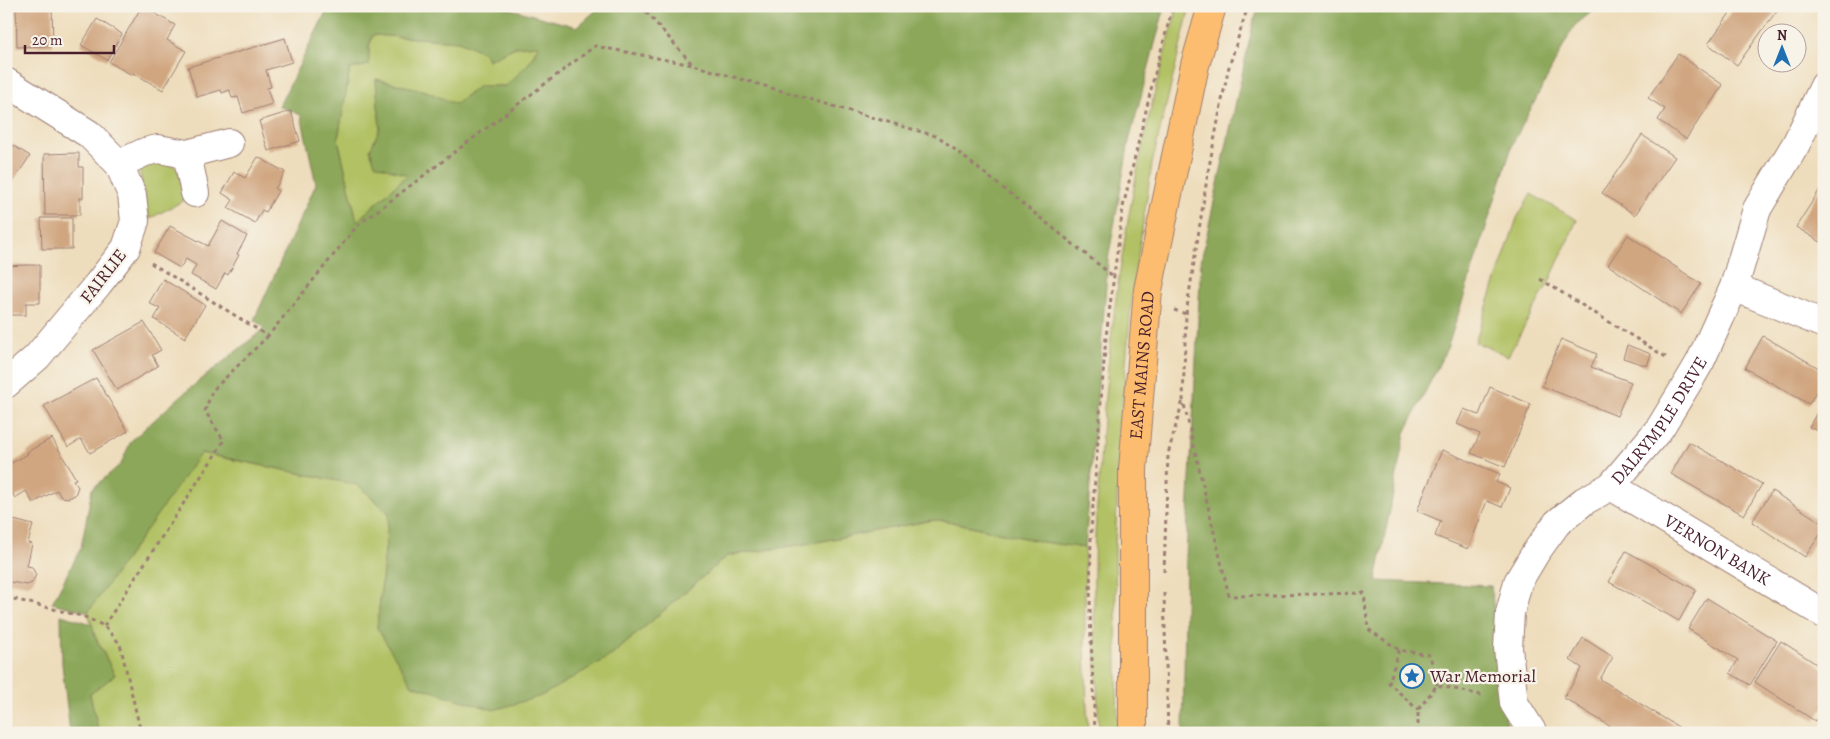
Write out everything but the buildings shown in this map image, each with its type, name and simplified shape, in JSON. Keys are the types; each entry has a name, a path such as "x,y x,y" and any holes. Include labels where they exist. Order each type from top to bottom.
{"main road":[{"name":"EAST MAINS ROAD","path":"1133,733 1133,469 1148,290 1195,65 1212,6"}],"street":[{"name":"FAIRLIE","path":"6,82 89,134 119,164 132,195 135,221 126,248 36,358 6,384"},
{"name":"DALRYMPLE DRIVE","path":"1533,733 1514,703 1508,648 1510,613 1518,582 1536,552 1558,523 1584,501 1611,486 1660,428 1700,362 1734,287 1757,209 1796,144 1824,86"},
{"path":"119,164 145,152 158,149 187,154 229,143"},
{"path":"187,154 195,193"},
{"path":"1734,287 1824,324"},
{"name":"VERNON BANK","path":"1611,486 1824,614"}],"path":[{"path":"641,6 692,65"},
{"path":"1164,576 1168,454 1183,400 1186,314 1208,172 1228,70 1248,6"},
{"path":"104,626 224,441 205,411 212,391 268,336 358,226 595,46 692,65 939,136 1113,276"},
{"path":"126,248 268,336"},
{"path":"1540,279 1693,374"},
{"path":"1147,303 1186,314"},
{"path":"1183,400 1229,596 1364,593 1368,629 1399,650 1430,655 1437,685"},
{"path":"1164,585 1168,733"},
{"path":"6,597 85,617 104,626 120,644 141,733"},
{"path":"1399,650 1389,683 1418,710"},
{"path":"1437,685 1514,703"},
{"path":"1418,733 1418,710 1437,685"}],"green space":[{"path":"329,6 500,6 577,27 601,6 1165,6 1129,141 1108,260 1085,548 1043,542 943,520 933,520 811,543 727,556 612,655 541,696 494,710 412,685 377,628 389,513 358,485 201,453 88,612 52,603 81,548 92,489 121,464 131,441 182,395 265,328 254,320 316,184 301,115 279,106","holes":["373,35 459,41 485,53 488,60 515,47 539,45 529,63 506,86 479,86 455,104 426,91 376,79 380,128 370,150 375,164 407,175 357,221 338,139 350,69 369,65 369,46"]},
{"path":"1178,6 1190,6 1152,164 1132,295 1121,420 1115,546 1118,733 1099,733 1094,555 1109,359 1116,300 1135,182 1162,64"},
{"path":"1260,6 1599,6 1574,26 1513,143 1448,346 1405,433 1376,581 1491,586 1508,733 1183,733 1186,557 1201,261 1254,20"},
{"path":"373,35 459,41 485,53 488,60 515,47 539,44 529,63 506,86 479,86 455,105 426,91 376,79 380,128 370,150 376,164 408,175 357,221 338,139 350,69 368,65 369,46"},
{"path":"163,162 171,164 178,169 185,200 149,219 139,169 147,164"},
{"path":"1531,194 1577,220 1549,282 1508,356 1475,342 1517,218"},
{"path":"200,453 358,485 389,513 377,628 612,655 727,556 811,543 933,520 943,520 1043,542 1085,548 1085,649 1088,733 99,733 89,694 115,675 95,636 88,612"},
{"path":"61,615 92,624 95,637 115,675 90,694 99,733 70,733 62,664"}],"place":[{"name":"War Memorial","path":"1412,676"}]}
